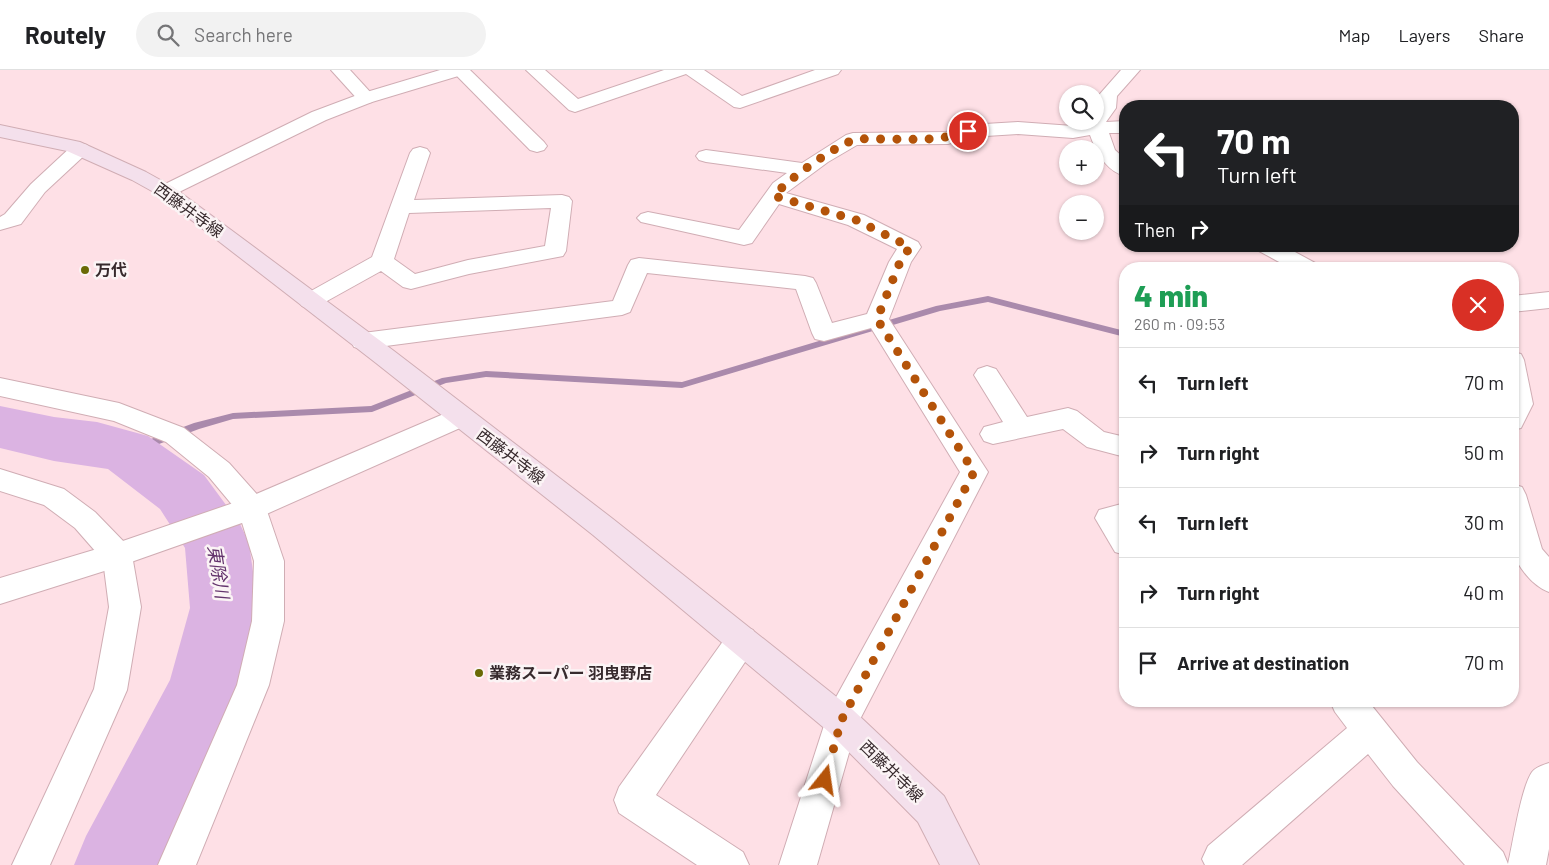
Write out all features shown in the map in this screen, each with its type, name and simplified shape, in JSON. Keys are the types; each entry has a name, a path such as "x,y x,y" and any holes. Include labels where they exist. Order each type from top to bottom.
{"main road":[{"name":"西藤井寺線","path":"0,130 80,149 166,191 363,341 603,527 841,721 931,809 960,865"}],"street":[{"path":"340,70 366,98"},
{"path":"166,191 319,116 366,98 459,70 537,146"},
{"path":"535,70 576,106 681,70"},
{"path":"692,70 740,103 832,70"},
{"path":"1098,85 1101,78 1112,70"},
{"path":"1104,112 1107,108 1108,95 1131,70"},
{"path":"1104,125 1119,126"},
{"path":"648,218 744,238 780,187 821,158 854,140 948,138 968,131 1018,128 1073,132 1079,130"},
{"path":"1097,130 1106,152 1119,164"},
{"path":"0,224 13,219 38,188 80,149"},
{"path":"310,301 382,261 420,153"},
{"path":"706,156 805,169"},
{"path":"774,196 856,220 910,247 900,262 877,319"},
{"path":"382,261 411,282 468,267 555,251 562,201 401,207"},
{"path":"1278,252 1296,262"},
{"path":"363,341 622,307 639,265 805,282 824,334 877,319"},
{"path":"1519,303 1549,300"},
{"path":"798,865 841,721 974,472 877,319"},
{"path":"987,375 1020,428"},
{"path":"0,387 118,413 175,435 219,470 252,508 269,562 268,621 253,685 177,865"},
{"path":"2,594 252,508 460,417"},
{"path":"993,434 1068,418 1096,440 1119,446"},
{"path":"0,480 54,497 85,520 117,555 125,607 110,690 31,865"},
{"path":"1119,516 1109,518 1119,534"},
{"path":"1519,520 1529,555 1549,579"},
{"path":"708,859 632,800 742,640"},
{"path":"1352,707 1405,774 1490,865"},
{"path":"1221,859 1370,730"},
{"path":"1527,865 1544,786 1549,780"}],"waterway":[{"path":"127,452 197,426 233,416 372,409 445,380 486,374 682,385 939,308 988,299 1119,332"},
{"name":"東除川","path":"0,427 54,439 97,444 127,452 182,492 217,543 224,608 204,688 115,865"}],"place":[{"name":"万代","path":"85,270"},
{"name":"業務スーパー 羽曳野店","path":"479,673"}],"route":[{"path":"825,780 841,721 974,472 877,319 900,262 910,247 856,220 774,196 780,187 821,158 854,140 948,138 968,131"}]}
